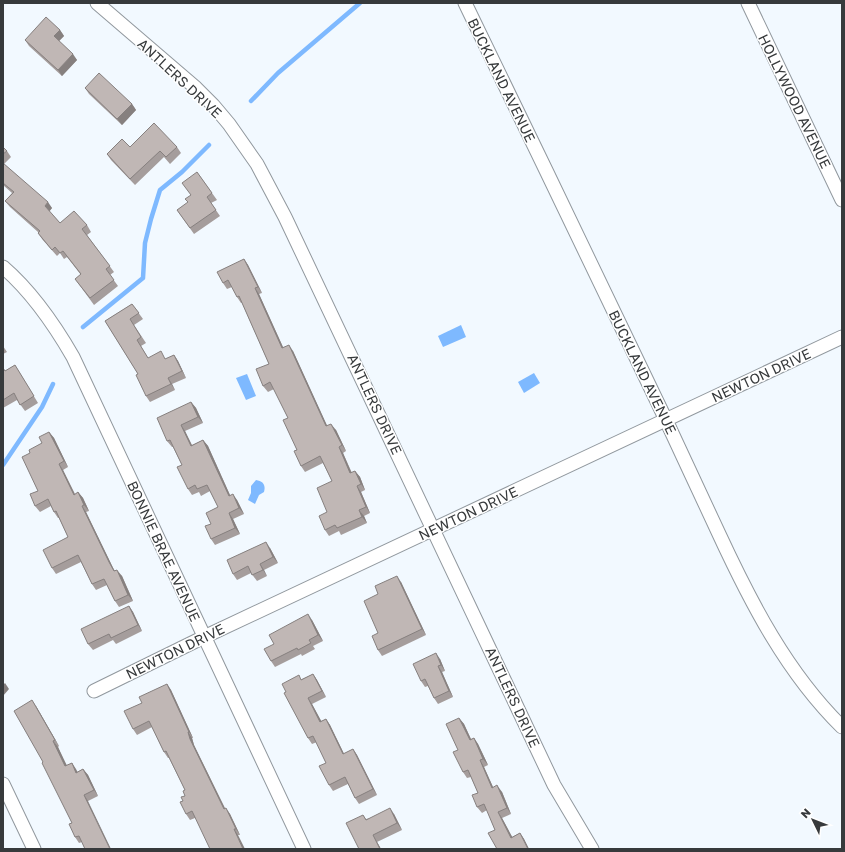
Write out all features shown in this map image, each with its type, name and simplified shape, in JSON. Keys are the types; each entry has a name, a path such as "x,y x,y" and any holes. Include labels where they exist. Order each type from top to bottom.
{"street":[{"name":"ANTLERS DRIVE","path":"98,3 196,88 213,105 229,124 257,164 285,216 554,785 592,849"},
{"name":"BUCKLAND AVENUE","path":"466,3 666,420 742,584 788,661 821,704 842,727"},
{"name":"HOLLYWOOD AVENUE","path":"748,3 842,200"},
{"name":"BONNIE BRAE AVENUE","path":"3,267 29,294 46,315 72,356 304,849"},
{"name":"NEWTON DRIVE","path":"94,691 204,637 842,337"},
{"path":"3,784 34,849"}],"water":[{"path":"461,325 466,337 443,347 438,336"},
{"path":"534,373 540,383 524,393 518,382"},
{"path":"247,374 256,396 246,400 236,378"},
{"path":"256,480 263,484 265,490 259,495 255,504 248,500 251,493 251,486"}],"building":[{"path":"46,17 60,30 54,36 73,54 58,70 25,40"},
{"path":"99,73 132,104 117,119 85,88"},
{"path":"154,123 177,147 166,157 160,151 130,179 107,154 122,139 130,147"},
{"path":"3,147 7,151 3,154"},
{"path":"3,163 48,202 45,206 60,223 74,211 87,225 82,229 110,266 106,269 114,280 90,298 75,279 81,274 63,251 60,253 55,247 52,250 38,233 40,231 5,201 14,192 3,183"},
{"path":"197,172 212,193 207,197 216,210 190,228 177,210 188,202 185,199 191,195 182,183"},
{"path":"244,259 258,287 255,288 282,348 289,345 326,426 331,424 342,445 339,447 350,473 355,471 361,484 357,486 366,507 359,510 362,517 337,528 335,525 325,530 319,516 327,512 317,488 332,481 320,456 301,466 294,451 297,450 283,420 288,418 270,382 263,386 256,369 269,364 239,296 237,297 228,280 223,283 217,272"},
{"path":"132,304 139,313 130,319 141,337 137,340 148,358 161,351 165,359 174,355 182,371 168,378 171,384 146,396 136,375 138,374 105,321"},
{"path":"15,365 34,396 20,405 14,393 3,400 3,368 5,371"},
{"path":"191,402 198,417 181,425 191,446 203,440 229,496 233,494 239,508 229,513 235,528 211,539 205,526 211,524 206,513 218,507 207,485 197,489 195,485 188,489 177,467 182,465 170,440 167,441 157,418"},
{"path":"49,432 64,461 59,464 74,495 78,492 84,505 82,506 109,562 114,571 117,570 128,595 115,601 104,579 92,584 78,555 52,568 43,550 68,537 56,511 54,512 48,499 35,506 30,494 38,491 22,457 30,453 29,450 42,443 39,437"},
{"path":"266,542 273,557 260,564 263,570 252,575 248,566 233,574 227,560"},
{"path":"397,576 422,629 378,650 372,636 378,633 364,601 378,594 375,586"},
{"path":"129,606 138,625 111,638 109,634 88,644 81,629"},
{"path":"308,614 318,635 309,640 311,643 271,661 264,649 274,644 269,635"},
{"path":"436,653 441,665 438,666 449,691 434,698 425,679 421,681 413,664"},
{"path":"313,674 322,691 308,698 320,722 326,719 343,754 353,749 373,789 355,798 345,777 329,785 319,766 326,763 313,736 308,738 284,693 286,692 282,684 299,675 301,680"},
{"path":"167,684 189,732 190,739 224,809 226,808 243,849 210,849 192,811 186,814 180,802 183,801 181,797 185,796 183,791 185,790 149,721 133,729 124,711 142,703 139,697"},
{"path":"32,700 55,740 53,741 65,766 72,763 76,773 83,769 94,790 84,795 110,849 85,849 79,836 75,837 69,824 72,823 42,763 43,762 14,711"},
{"path":"459,718 470,740 474,738 483,759 480,760 492,788 497,785 507,808 498,812 511,838 520,833 528,849 497,849 488,833 495,830 484,804 477,807 472,795 478,793 468,770 463,772 453,752 458,750 446,724"},
{"path":"390,808 397,823 373,835 380,849 359,849 346,823 363,815 366,820"}],"waterway":[{"path":"251,101 278,73 360,3"},
{"path":"83,327 143,278 145,243 160,190 182,172 209,145"},
{"path":"3,465 42,407 53,384"}]}
